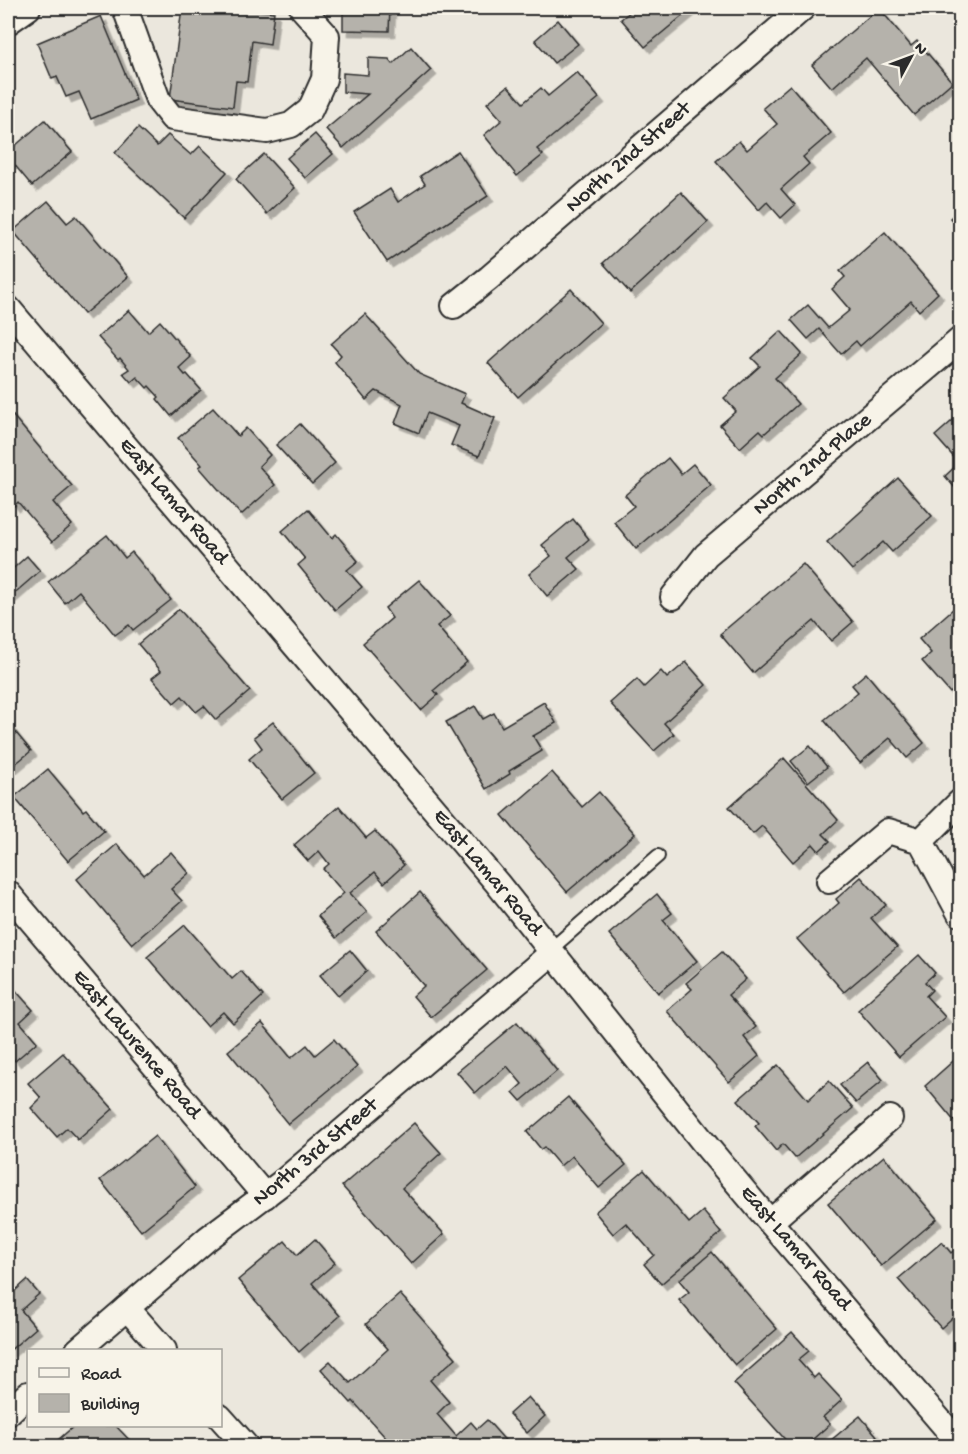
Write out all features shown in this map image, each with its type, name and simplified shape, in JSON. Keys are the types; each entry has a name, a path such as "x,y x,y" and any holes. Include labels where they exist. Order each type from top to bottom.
{"street":[{"path":"8,22 28,8"},
{"path":"125,8 158,100 172,118 267,131 291,125 310,110 324,79 327,36 302,8"},
{"name":"North 2nd Street","path":"454,306 803,8"},
{"name":"East Lamar Road","path":"8,308 490,874 770,1222 960,1444"},
{"name":"North 2nd Place","path":"672,597 706,555 960,340"},
{"path":"921,841 960,802"},
{"path":"829,881 888,831 921,841 960,914"},
{"name":"East Lawrence Road","path":"8,893 265,1196"},
{"name":"North 3rd Street","path":"79,1349 207,1239 265,1196 551,951"},
{"path":"770,1222 890,1118"},
{"path":"127,1308 163,1349"},
{"path":"8,1413 27,1395"},
{"path":"222,1419 246,1446"}],"lane":[{"path":"551,951 658,856"}],"building":[{"path":"182,8 238,8 274,12 270,44 252,41 247,82 236,81 233,107 170,99"},
{"path":"343,8 390,8 389,31 343,30"},
{"path":"635,8 692,8 645,47 621,19"},
{"path":"879,8 911,46 917,41 952,82 914,115 866,58 832,88 812,65"},
{"path":"101,16 136,100 91,119 79,92 66,97 57,77 52,79 37,43"},
{"path":"558,20 578,44 554,63 535,40"},
{"path":"411,47 431,70 343,148 326,129 368,94 343,92 343,73 368,75 368,58 389,59 393,64"},
{"path":"577,72 599,98 537,149 543,155 517,176 484,135 502,120 487,103 508,86 523,103 541,88 548,96"},
{"path":"790,85 831,133 803,157 809,164 781,189 795,205 781,218 767,202 759,210 716,161 739,141 747,150 777,124 763,108"},
{"path":"45,120 72,152 32,186 8,157 8,152"},
{"path":"138,128 157,146 168,135 191,155 200,146 227,172 184,218 115,153"},
{"path":"315,134 333,154 305,178 287,158"},
{"path":"458,151 488,196 387,262 354,212 390,189 398,202 425,184 420,176"},
{"path":"264,154 295,188 267,214 236,179"},
{"path":"681,192 708,222 630,293 603,263"},
{"path":"48,201 67,223 76,216 128,277 84,314 13,231"},
{"path":"960,209 960,230 950,218"},
{"path":"885,232 938,293 919,311 911,301 860,346 856,341 841,354 819,329 808,339 791,320 808,305 828,328 850,310 832,289 845,277 840,271"},
{"path":"571,289 601,323 518,397 488,363"},
{"path":"129,310 148,332 160,321 191,357 179,368 201,390 171,416 149,386 147,388 137,377 131,382 123,373 129,369 98,337"},
{"path":"365,314 419,374 465,394 461,403 495,418 479,456 451,445 459,426 427,413 419,433 395,423 402,404 376,391 366,400 335,362 341,355 331,344"},
{"path":"781,331 802,354 775,378 798,404 764,434 760,430 740,448 720,425 736,411 724,398 760,366 752,358"},
{"path":"213,408 238,436 246,428 270,455 259,466 275,485 241,515 199,467 202,465 178,438"},
{"path":"8,410 72,486 53,502 72,525 52,542 18,502 14,506 8,498"},
{"path":"960,414 960,494 945,476 959,463 935,436"},
{"path":"300,424 335,463 312,484 276,445"},
{"path":"668,458 681,474 693,464 711,485 636,549 614,522 634,506 625,495"},
{"path":"898,478 932,516 892,552 883,542 852,570 827,542"},
{"path":"308,509 332,538 336,534 358,561 347,570 362,587 335,610 298,565 305,559 282,531"},
{"path":"573,519 589,539 568,557 579,569 547,596 529,574 551,556 542,545"},
{"path":"107,535 125,558 132,552 171,600 133,630 129,625 115,635 79,591 65,603 48,582"},
{"path":"27,556 40,571 10,597 8,573"},
{"path":"803,564 853,622 831,641 814,621 753,673 720,634"},
{"path":"419,580 450,616 437,626 467,662 434,690 438,695 421,710 363,643 392,618 385,608"},
{"path":"954,608 960,615 960,684 950,693 922,661 931,653 919,639"},
{"path":"179,609 250,691 216,720 204,706 196,712 182,696 174,703 152,678 161,671 138,644"},
{"path":"686,662 706,685 664,723 674,734 654,751 610,703 637,679 644,687 661,671 667,678"},
{"path":"866,673 924,743 907,758 890,738 860,763 824,720 858,692 852,685"},
{"path":"544,702 556,723 533,736 542,751 509,771 510,774 486,789 446,722 475,706 483,719 494,713 502,727"},
{"path":"273,722 314,773 282,799 249,759 262,748 254,737"},
{"path":"8,723 31,751 8,770"},
{"path":"810,746 827,767 808,782 791,761"},
{"path":"784,758 838,820 823,834 830,841 819,851 813,844 793,862 762,826 753,834 729,807"},
{"path":"48,769 83,811 86,809 104,831 68,861 14,797"},
{"path":"552,772 582,807 599,792 635,834 567,892 502,815"},
{"path":"339,806 366,838 375,831 404,865 384,883 375,872 350,893 367,912 336,938 318,916 344,893 323,869 329,864 319,851 308,861 294,845"},
{"path":"117,844 144,875 171,852 189,873 171,889 182,901 132,944 77,879"},
{"path":"861,877 886,905 871,918 897,947 844,992 797,939 839,903 836,899"},
{"path":"420,892 487,970 431,1017 413,996 424,986 376,931"},
{"path":"657,894 672,913 663,920 697,961 658,993 609,934"},
{"path":"185,925 232,979 241,971 263,996 233,1023 223,1012 207,1026 147,957"},
{"path":"350,950 367,971 338,996 320,975"},
{"path":"722,952 746,979 728,995 756,1027 744,1037 759,1056 729,1082 667,1011 692,989 686,983"},
{"path":"919,955 935,973 925,982 932,990 926,996 945,1017 899,1057 858,1010"},
{"path":"8,982 33,1010 20,1022 37,1042 15,1061 8,1052"},
{"path":"517,1022 557,1071 521,1101 513,1092 522,1084 507,1066 475,1093 457,1072"},
{"path":"262,1023 291,1058 307,1045 315,1055 334,1039 357,1067 288,1124 228,1051"},
{"path":"63,1053 113,1109 78,1140 67,1128 57,1137 31,1108 41,1098 28,1083"},
{"path":"960,1055 960,1128 925,1086"},
{"path":"868,1062 883,1080 856,1103 840,1085"},
{"path":"778,1065 808,1100 829,1081 853,1108 795,1158 783,1144 776,1151 755,1126 759,1123 738,1100"},
{"path":"568,1097 626,1165 599,1188 572,1156 560,1166 527,1132"},
{"path":"414,1123 441,1153 402,1188 444,1234 411,1264 342,1186"},
{"path":"155,1136 195,1187 141,1231 100,1180"},
{"path":"884,1156 937,1219 881,1266 828,1203"},
{"path":"644,1170 689,1223 703,1211 721,1233 661,1284 644,1264 654,1255 626,1223 613,1234 595,1212"},
{"path":"315,1239 335,1263 312,1283 340,1316 299,1352 238,1280 285,1241 297,1255"},
{"path":"942,1242 951,1253 960,1245 960,1311 941,1328 898,1279"},
{"path":"712,1252 777,1329 735,1365 679,1300 689,1292 679,1280"},
{"path":"27,1280 39,1294 21,1310 36,1328 8,1352 8,1281 16,1290"},
{"path":"400,1294 456,1358 430,1380 449,1402 437,1414 456,1436 471,1422 477,1429 487,1420 510,1446 393,1446 321,1369 330,1361 350,1383 388,1349 366,1324"},
{"path":"792,1332 809,1351 798,1360 814,1378 818,1374 842,1400 823,1417 830,1424 805,1446 791,1446 734,1383"},
{"path":"528,1397 545,1416 527,1433 509,1414"},
{"path":"860,1416 877,1436 871,1441 876,1446 824,1446"},
{"path":"73,1427 117,1427 135,1446 51,1446"}]}
